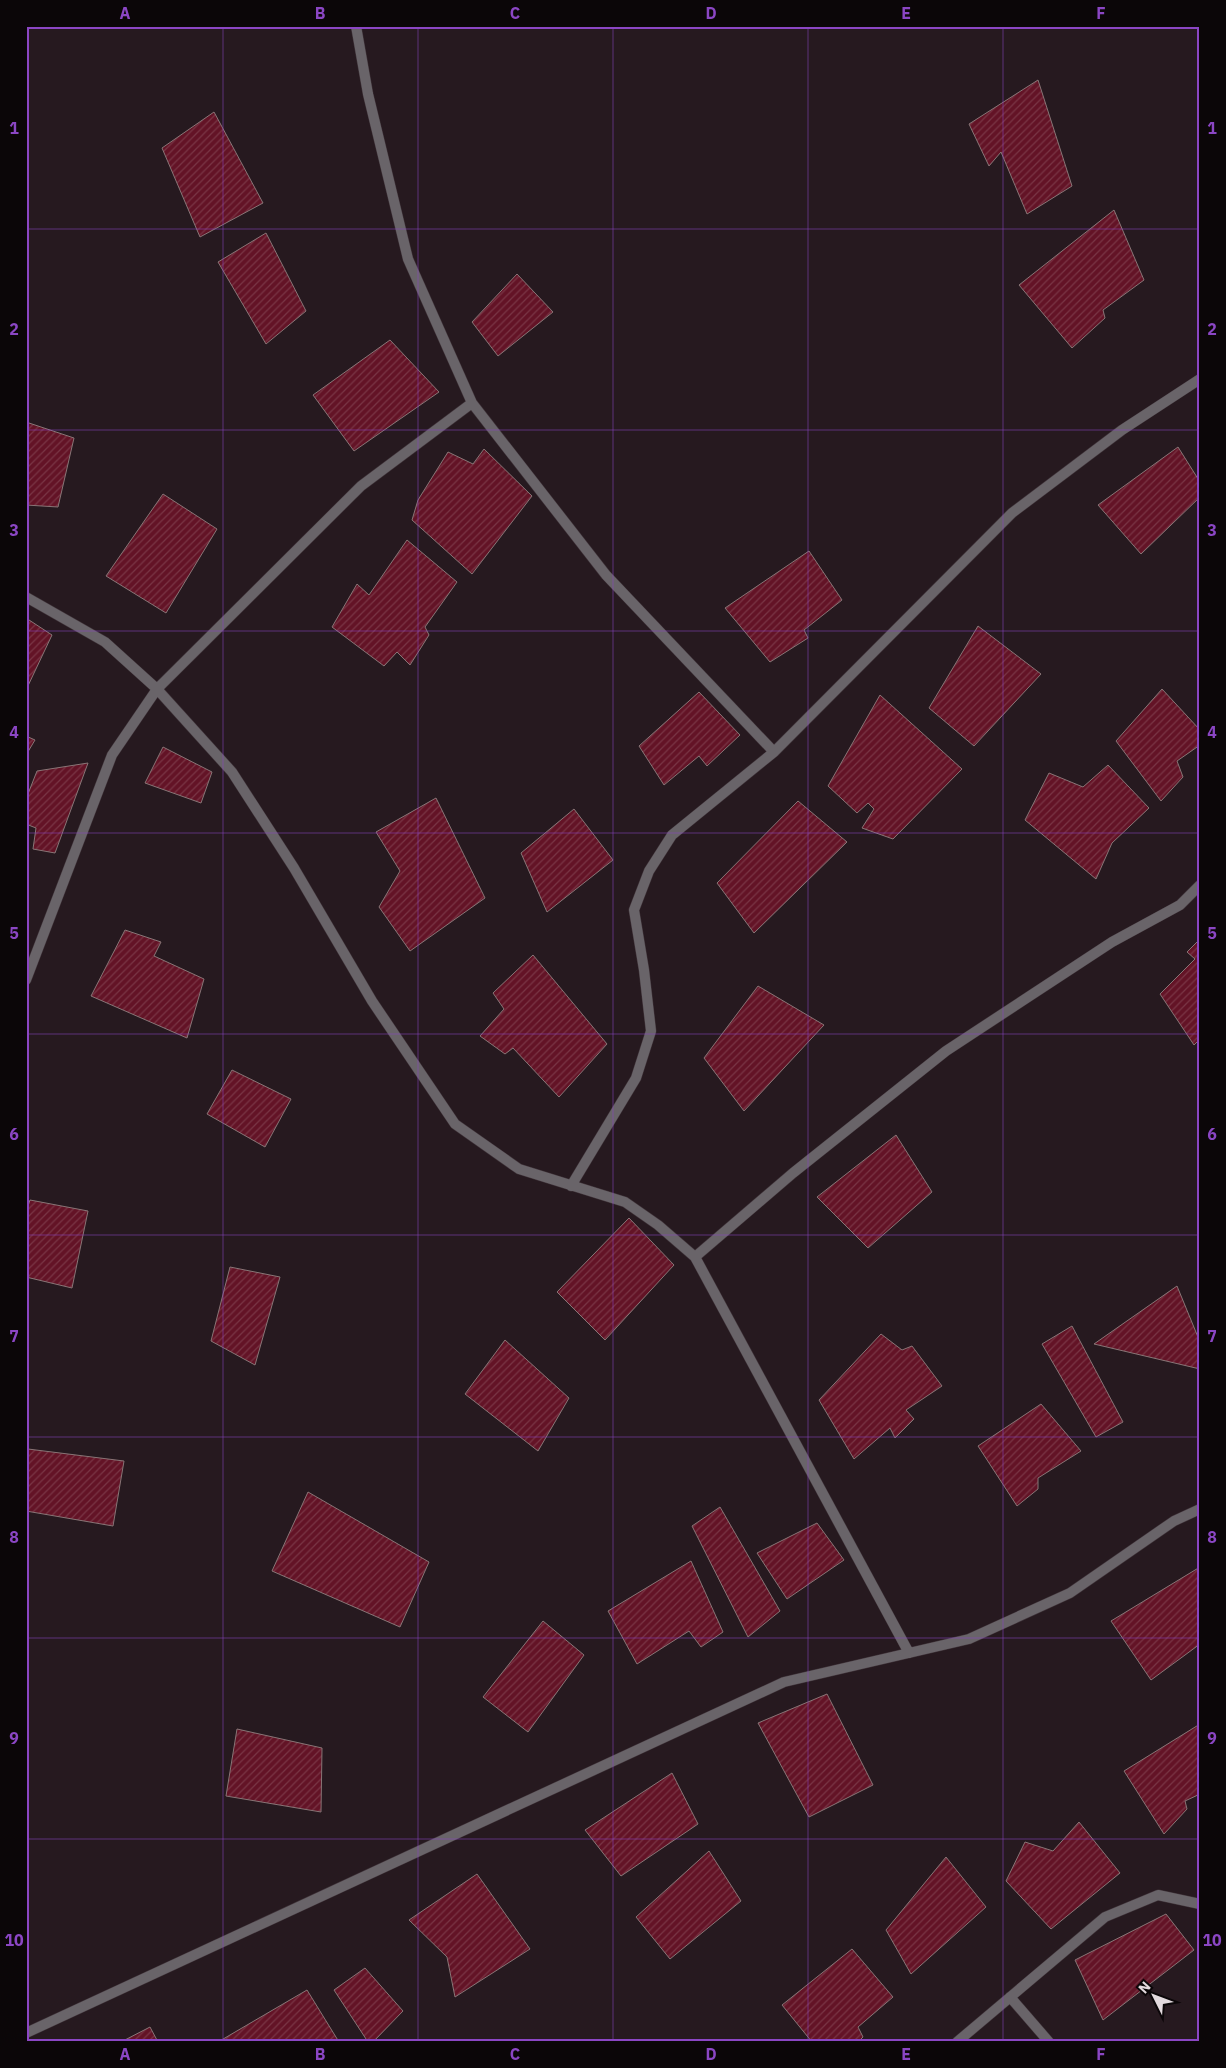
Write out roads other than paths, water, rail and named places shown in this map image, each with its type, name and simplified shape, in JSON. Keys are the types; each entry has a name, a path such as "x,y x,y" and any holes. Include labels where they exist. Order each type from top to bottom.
{"street":[{"path":"356,26 368,94 408,259 472,403 606,575 774,752"},
{"path":"571,1186 636,1078 651,1031 644,970 634,910 649,871 672,836 774,752 1012,513 1122,430 1200,379"},
{"path":"26,980 112,755 156,689 361,486 472,403"},
{"path":"26,597 105,642 156,689 232,772 294,868 372,1001 455,1124 519,1169 625,1202 658,1225 695,1257 909,1653"},
{"path":"695,1257 793,1172 946,1051 1112,942 1180,905 1200,885"},
{"path":"26,2033 784,1682 970,1639 1070,1593 1174,1521 1200,1509"},
{"path":"957,2042 1105,1917 1158,1895 1200,1904"},
{"path":"1010,1997 1049,2042"}]}
